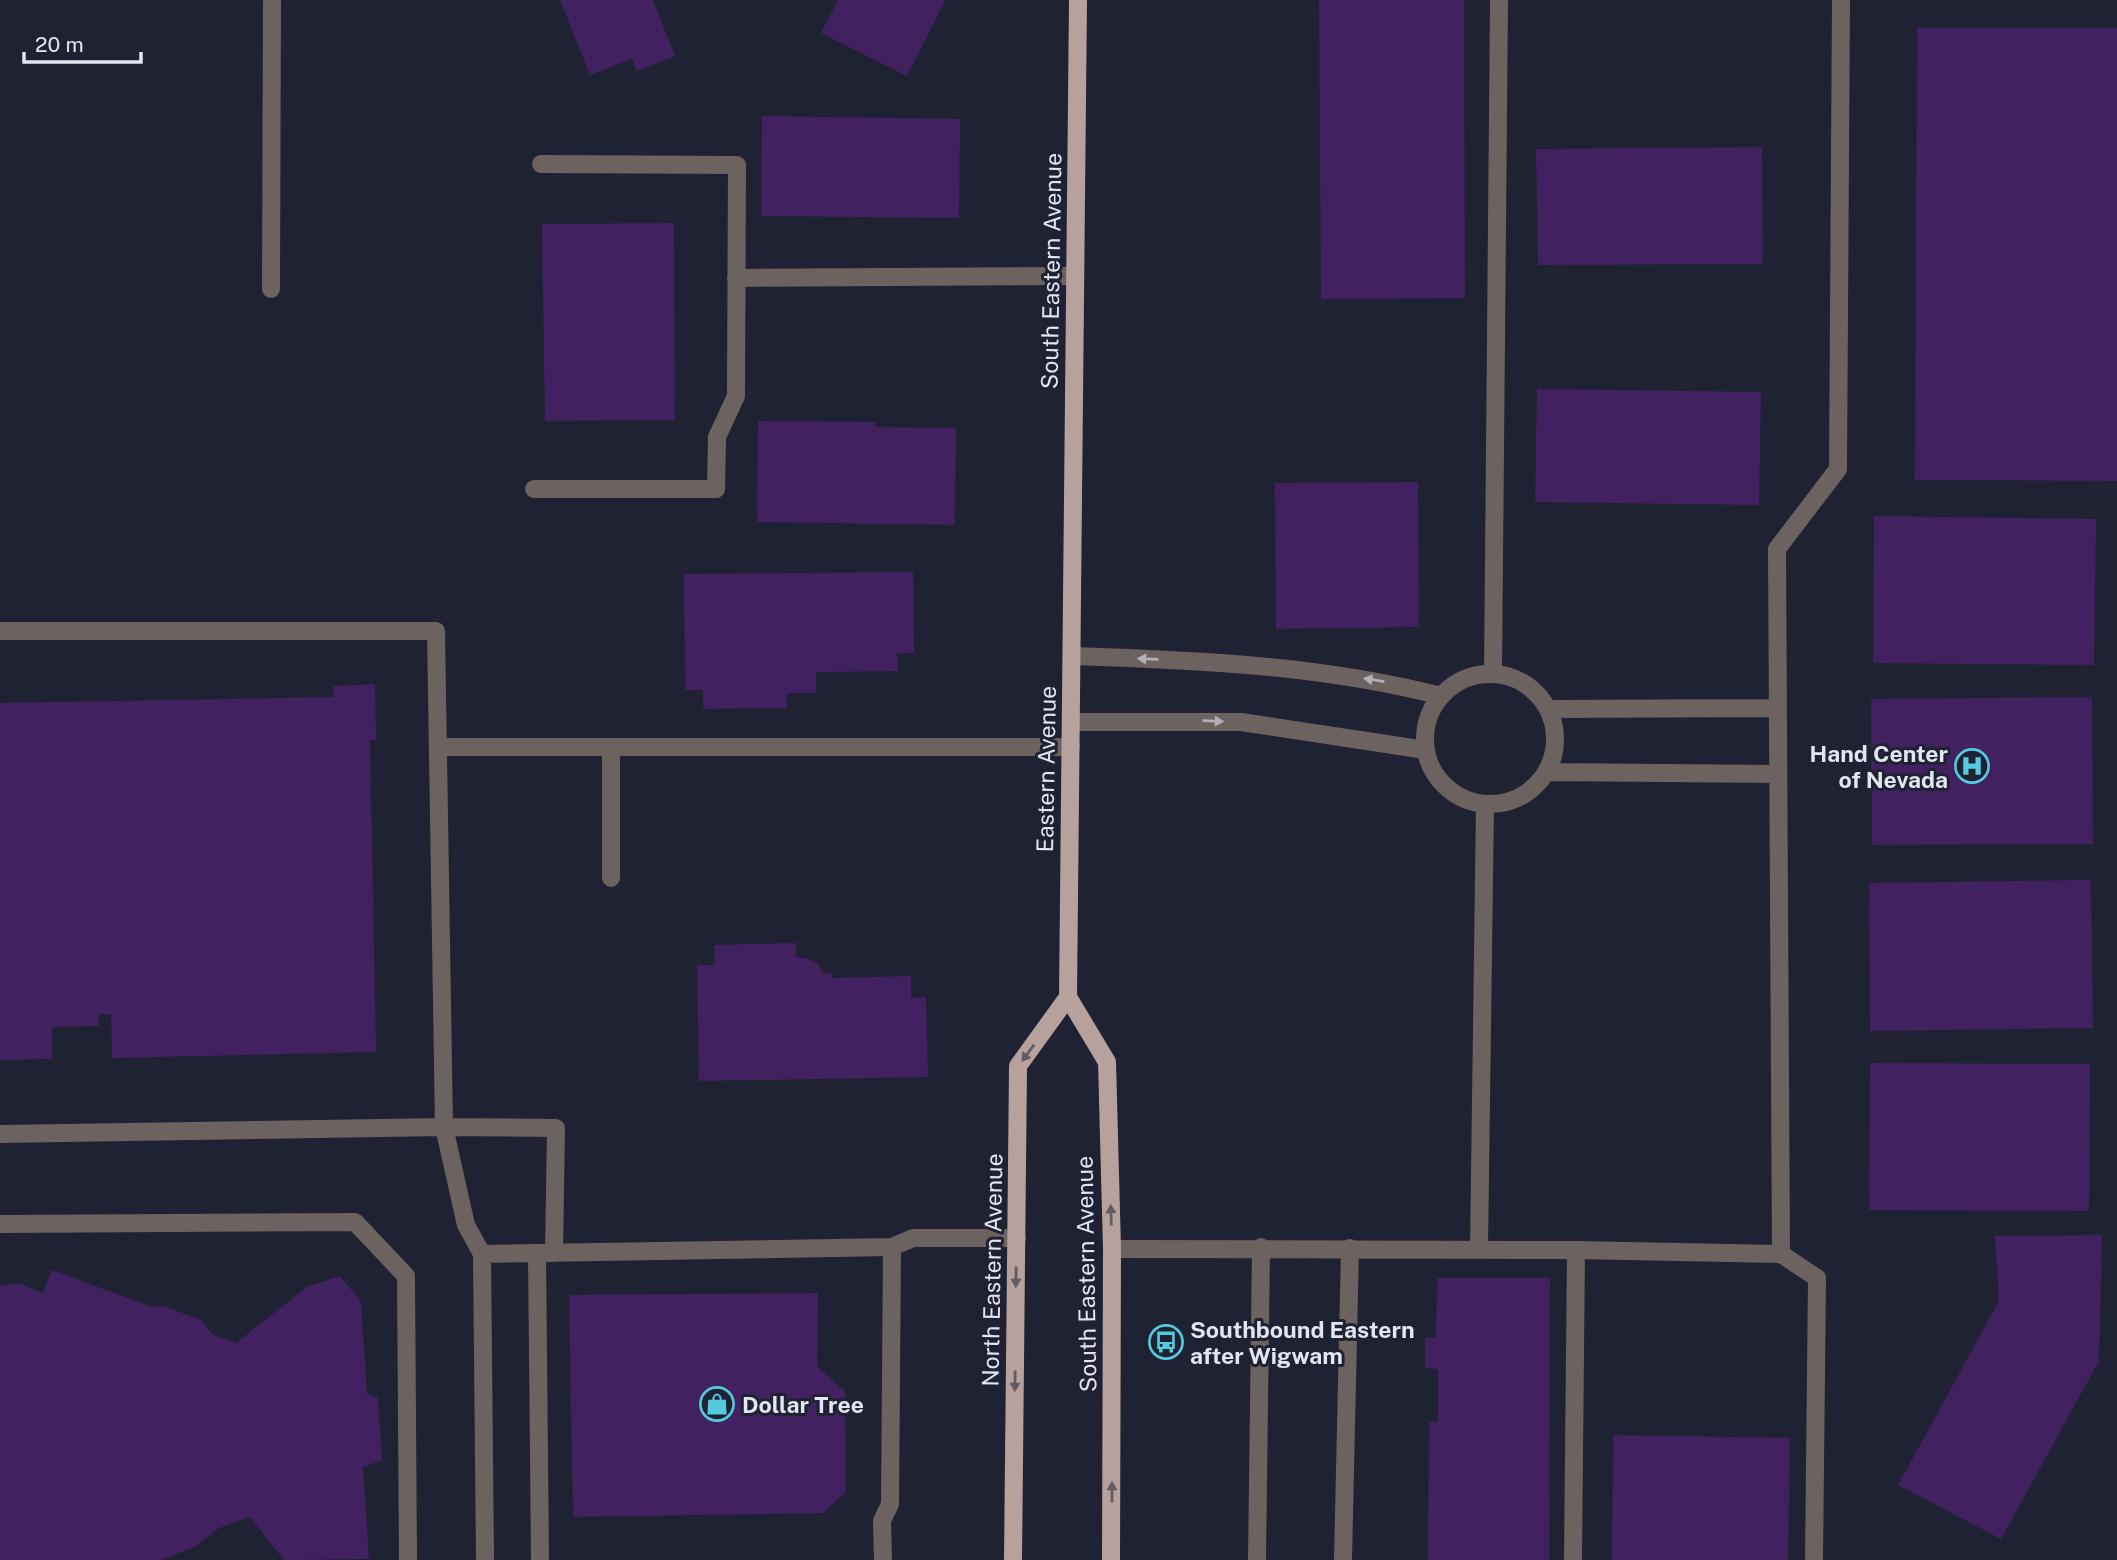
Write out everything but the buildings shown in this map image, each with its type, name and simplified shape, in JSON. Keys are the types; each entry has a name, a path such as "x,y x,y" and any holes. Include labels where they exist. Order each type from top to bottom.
{"main road":[{"name":"South Eastern Avenue","path":"1073,542 1078,0"},
{"name":"Eastern Avenue","path":"1068,997 1073,542"},
{"name":"South Eastern Avenue","path":"1068,997 1107,1062 1112,1249 1111,1560"},
{"name":"North Eastern Avenue","path":"1013,1560 1018,1066 1068,997"}],"street":[{"path":"271,289 272,0"},
{"path":"1493,674 1499,0"},
{"path":"1781,1254 1777,550 1838,469 1841,0"},
{"path":"534,489 716,489 717,437 736,396 737,165 541,164"},
{"path":"736,278 1075,276"},
{"path":"0,631 436,631 443,1127 466,1225 482,1254 485,1560"},
{"path":"1072,656 1232,662 1383,681 1441,696"},
{"path":"1493,674 1522,681 1537,693 1549,709 1555,727 1556,747 1546,772 1526,794 1510,801 1485,804 1458,796 1444,785 1433,771 1424,735 1428,717 1441,696 1465,678 1493,674"},
{"path":"1549,709 1779,708"},
{"path":"1071,722 1241,722 1426,750"},
{"path":"438,747 1071,747"},
{"path":"611,747 611,877"},
{"path":"1546,772 1779,774"},
{"path":"1479,1250 1485,804"},
{"path":"0,1134 443,1127 556,1128 545,1253 540,1560"},
{"path":"0,1224 355,1222 406,1276 408,1560"},
{"path":"482,1254 892,1248 913,1238 1017,1238"},
{"path":"883,1560 882,1521 890,1504 892,1248"},
{"path":"1257,1560 1261,1248"},
{"path":"1112,1249 1350,1248 1781,1254 1817,1278 1814,1560"},
{"path":"1343,1560 1350,1248"},
{"path":"1573,1560 1576,1250"}],"place":[{"name":"Hand Center of Nevada","path":"1972,766"},
{"name":"Southbound Eastern after Wigwam","path":"1166,1342"},
{"name":"Dollar Tree","path":"717,1404"}]}
